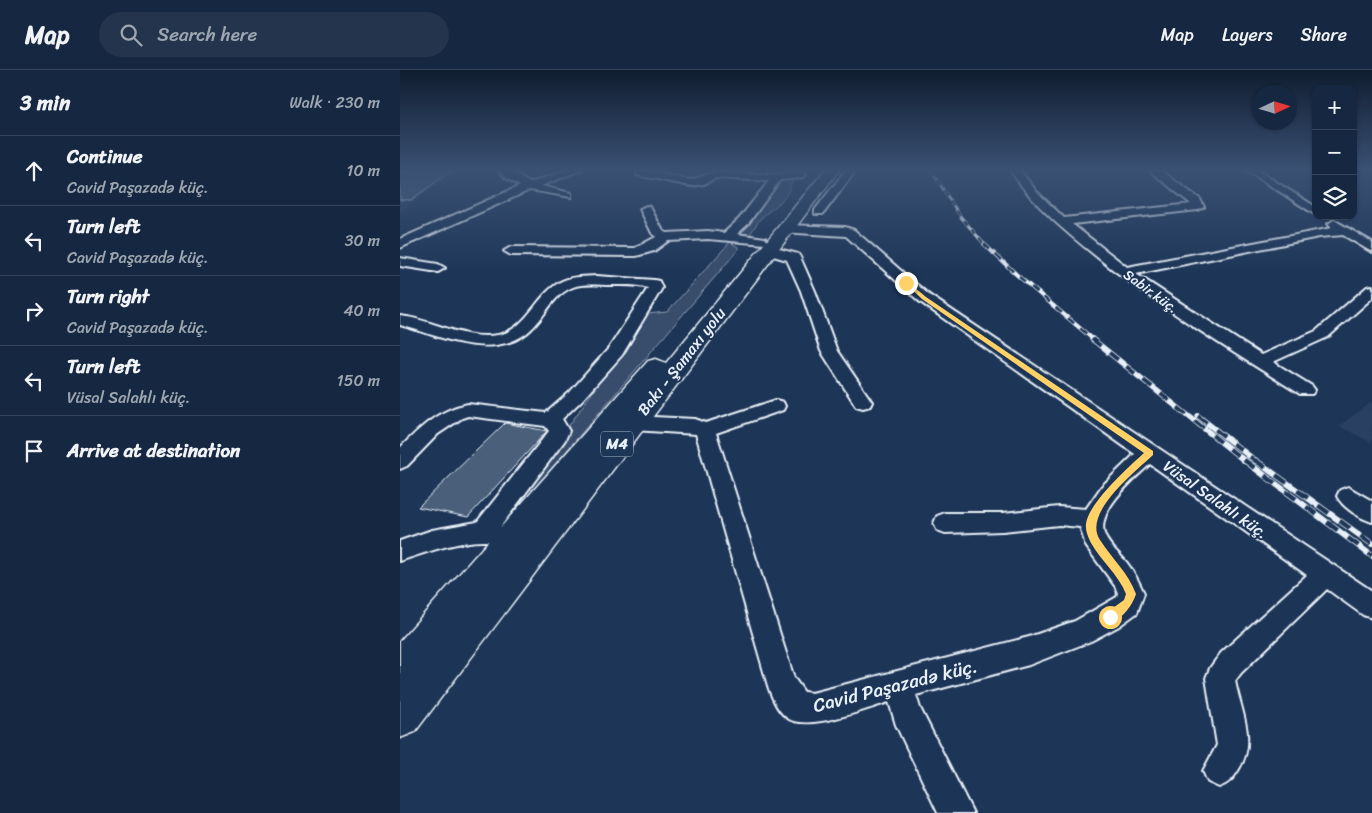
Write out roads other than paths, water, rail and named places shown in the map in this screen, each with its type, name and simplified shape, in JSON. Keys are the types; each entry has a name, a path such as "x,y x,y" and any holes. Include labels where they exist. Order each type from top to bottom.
{"highway":[{"name":"Bakı - Şamaxı yolu","path":"400,717 633,423 799,205"},
{"name":"Bakı - Şamaxı yolu","path":"400,668 509,539 771,240"}],"street":[{"path":"400,244 488,205"},
{"path":"727,237 757,205"},
{"name":"Sabir küç.","path":"1044,205 1061,222 1164,302 1306,390"},
{"path":"1061,222 1198,207 1197,205"},
{"path":"646,209 658,233 665,237"},
{"path":"1328,220 1372,248"},
{"name":"Vüsal Salahlı küç.","path":"771,240 836,230 850,233 924,298 1372,606"},
{"path":"1124,272 1319,233 1345,231"},
{"path":"511,251 636,252 649,248 665,237 689,234 771,240 793,257 808,291 828,351 863,402"},
{"path":"599,237 600,252"},
{"path":"400,262 438,268"},
{"path":"401,320 474,338 499,340 527,326 568,284 582,281 654,284 655,288 616,351 576,396 550,420"},
{"path":"1259,362 1310,341 1322,334 1372,290"},
{"path":"633,423 696,426 705,430 776,406"},
{"path":"400,461 443,418 456,411 468,410 550,420 557,425 559,431 555,440 484,531"},
{"name":"Cavid Paşazadə küç.","path":"705,430 782,686 796,706 812,708 1029,651 1081,632 1110,617 1128,604 1131,594 1126,581 1095,541 1090,528 1092,520"},
{"path":"945,523 971,521 1000,522 1071,516 1092,520 1113,486 1150,453"},
{"path":"1348,496 1372,513"},
{"path":"401,548 432,540 484,531 509,539"},
{"path":"1219,771 1232,750 1233,734 1222,699 1220,678 1231,663 1325,574"},
{"path":"898,685 907,714 956,813"}],"railway":[{"path":"953,205 985,245"},
{"path":"985,245 1017,275 1094,340"},
{"path":"1092,339 1246,462"},
{"path":"1198,416 1257,462"},
{"path":"1244,460 1372,556"},
{"path":"1255,460 1372,544"}]}
